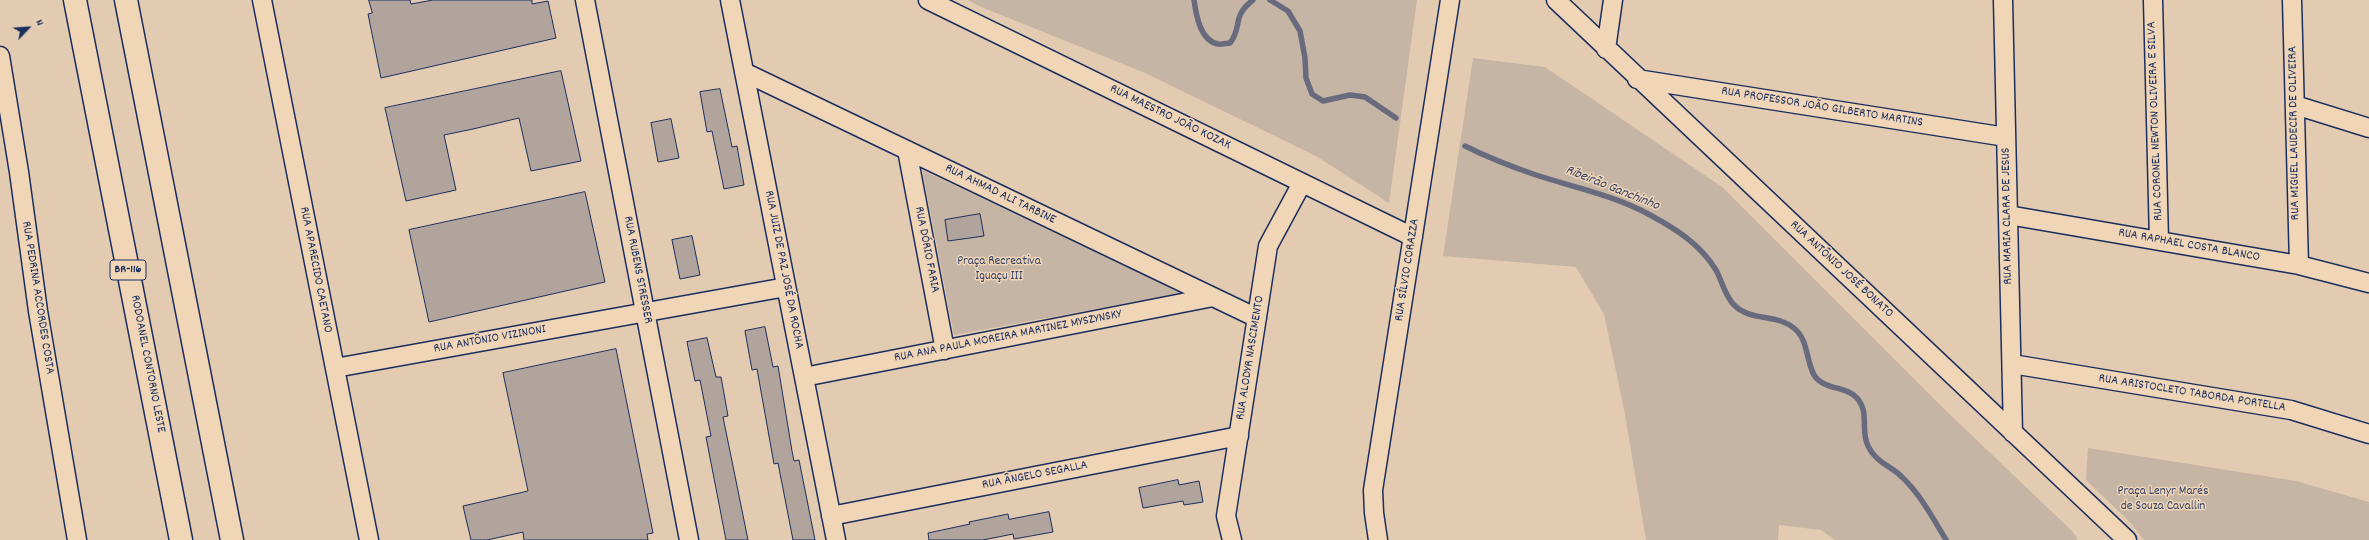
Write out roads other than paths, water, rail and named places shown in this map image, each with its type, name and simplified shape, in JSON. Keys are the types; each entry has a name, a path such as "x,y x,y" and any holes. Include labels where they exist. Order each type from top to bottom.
{"highway":[{"name":"RODOANEL CONTORNO LESTE","path":"75,0 182,540"},
{"path":"126,0 232,540"}],"street":[{"name":"RUA APARECIDO CAETANO","path":"262,0 369,540"},
{"name":"RUA RUBENS STRESSER","path":"585,0 689,540"},
{"name":"RUA JUIZ DE PAZ JOSÉ DA ROCHA","path":"730,0 836,540"},
{"name":"RUA MAESTRO JOÃO KOZAK","path":"928,0 1413,237"},
{"name":"RUA SÍLVIO CORAZZA","path":"1378,540 1373,490 1450,0"},
{"name":"RUA ANTÔNIO JOSÉ BONATO","path":"1556,0 1637,79 2127,540"},
{"path":"1606,49 1613,0"},
{"name":"RUA MARIA CLARA DE JESUS","path":"2003,0 2013,433"},
{"name":"RUA CORONEL NEWTON OLIVEIRA E SILVA","path":"2153,0 2159,241"},
{"name":"RUA MIGUEL LAUDECIR DE OLIVEIRA","path":"2292,0 2298,265"},
{"name":"RUA PEDRINA ACCORDES COSTA","path":"0,56 19,172 38,311 77,540"},
{"name":"RUA AHMAD ALI TARBINE","path":"744,72 1257,318"},
{"name":"RUA PROFESSOR JOÃO GILBERTO MARTINS","path":"1637,79 2006,137"},
{"path":"2294,105 2369,128"},
{"name":"RUA DÓRIO FARIA","path":"907,150 945,350"},
{"name":"RUA ALODYR NASCIMENTO","path":"1232,540 1226,516 1268,246 1302,183"},
{"name":"RUA RAPHAEL COSTA BLANCO","path":"2008,215 2298,265 2369,283"},
{"name":"RUA ANTÔNIO VIZINONI","path":"335,368 786,287"},
{"name":"RUA ANA PAULA MOREIRA MARTINEZ MYSZYNSKY","path":"804,377 1213,297"},
{"name":"RUA ARISTOCLETO TABORDA PORTELLA","path":"2012,364 2291,410 2369,434"},
{"name":"RUA ÂNGELO SEGALLA","path":"831,516 1239,436"}],"waterway":[{"name":"Ribeirão Ganchinho","path":"1194,0 1196,12 1203,32 1207,38 1218,44 1230,43 1236,32 1239,17 1246,6 1253,0"},
{"name":"Ribeirão Ganchinho","path":"1270,0 1288,11 1300,31 1305,58 1306,78 1312,94 1323,101 1350,95 1365,97 1396,118"},
{"name":"Ribeirão Ganchinho","path":"1465,146 1490,158 1524,171 1622,202 1660,220 1687,238 1703,252 1710,261 1716,270 1728,297 1734,305 1748,314 1780,321 1795,329 1805,344 1811,369 1818,380 1829,386 1847,391 1857,398 1863,410 1866,440 1871,452 1897,473 1915,491 1946,540"}],"park label":[{"name":"Praça Recreativa Iguaçu III","path":"999,270"},
{"name":"Praça Lenyr Marés de Souza Cavallin","path":"2163,500"}]}
